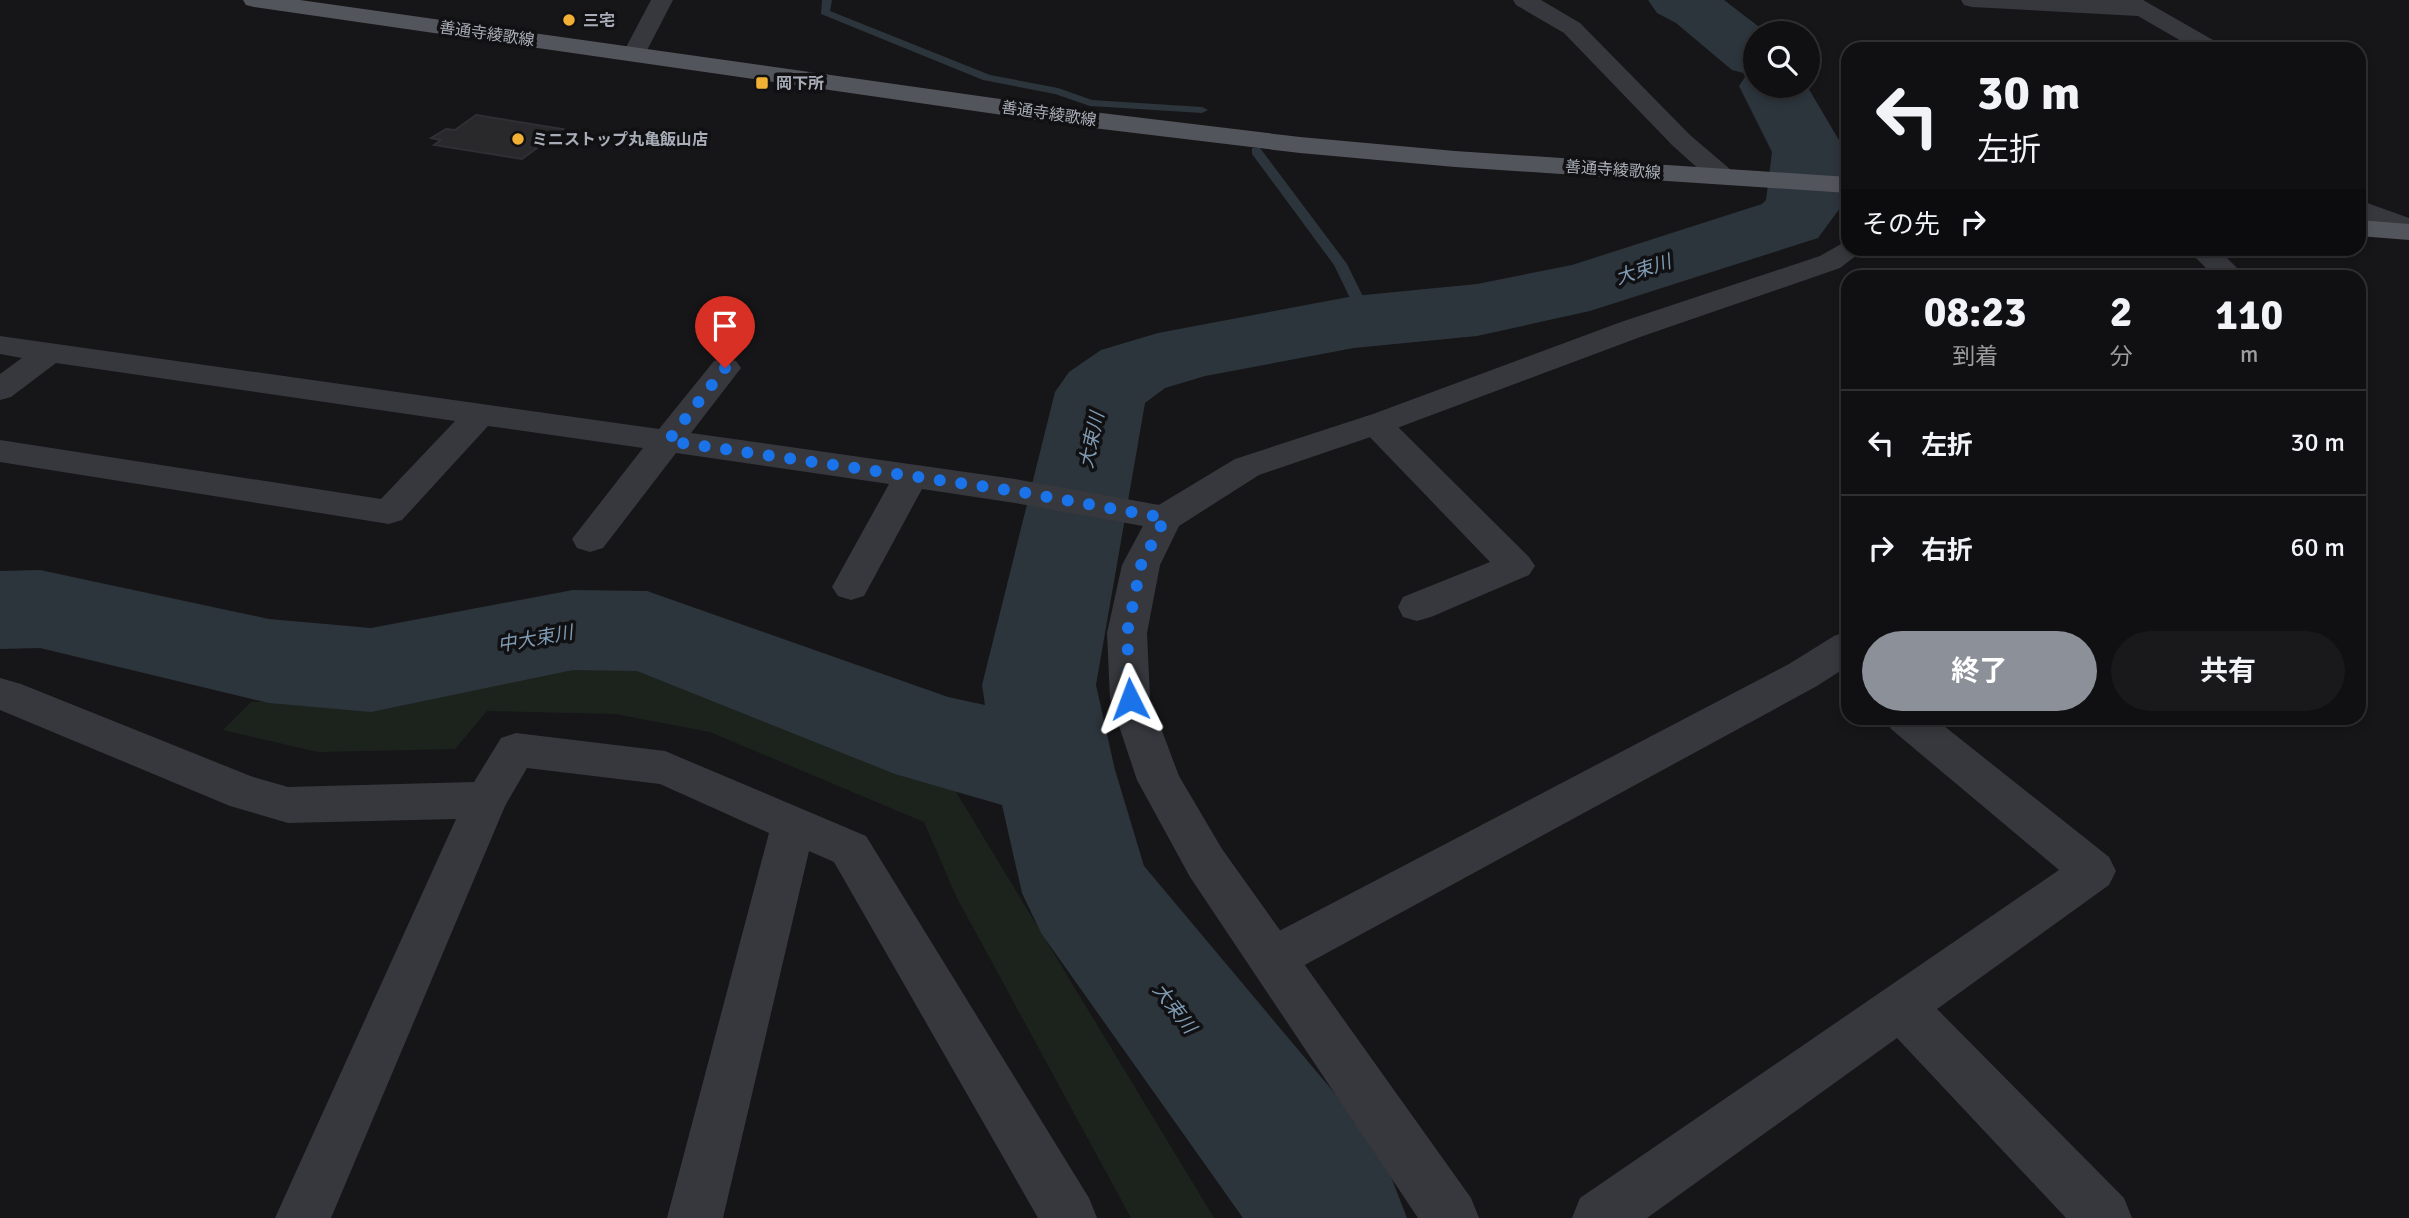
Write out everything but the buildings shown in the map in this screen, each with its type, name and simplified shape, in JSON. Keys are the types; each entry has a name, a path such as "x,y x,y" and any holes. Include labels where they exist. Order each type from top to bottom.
{"main road":[{"name":"善通寺綾歌線","path":"254,0 1093,120 1300,145 1455,159 1841,184"},
{"path":"2366,228 2409,230"}],"street":[{"path":"635,53 662,0"},
{"path":"1524,0 1572,28 1671,130 1722,176"},
{"path":"1972,0 2133,4 2200,42"},
{"path":"2366,211 2409,230"},
{"path":"1451,1218 1206,863 1159,780 1130,699 1127,633 1141,565 1165,518 1247,467 1376,424 1632,329 1830,262 1841,255"},
{"path":"2209,256 2224,270"},
{"path":"0,345 1015,491 1165,518"},
{"path":"0,390 50,352"},
{"path":"590,539 725,368"},
{"path":"0,451 389,512 480,414"},
{"path":"1376,424 1516,566 1416,607"},
{"path":"851,587 911,476"},
{"path":"1273,958 1803,675 1841,659"},
{"path":"0,694 245,793 288,805 486,800"},
{"path":"1600,1218 2093,871 1915,725"},
{"path":"303,1218 486,800 516,750 665,768 850,849 1069,1218"},
{"path":"695,1218 793,825"},
{"path":"1901,1007 2104,1218"}],"shaded area":[{"path":"580,659 670,670 947,777 1214,1218 1131,1218 956,896 924,822 710,732 615,714 487,711 455,749 318,752 223,730 251,702 344,699 510,667"}],"waterway":[{"path":"827,0 825,12 987,78 1058,91 1090,103 1202,110"},
{"name":"大束川","path":"1679,0 1698,10 1743,46"},
{"name":"大束川","path":"1055,770 1039,685 1101,392 1133,369 1189,352 1354,322 1477,310 1590,286 1790,221 1804,204 1809,152 1780,98"},
{"path":"1256,151 1340,264 1368,321"},
{"name":"中大束川","path":"0,610 40,609 269,661 371,670 573,630 647,631 937,741 1055,770"},
{"name":"大束川","path":"1055,770 1087,893 1324,1201 1329,1218"}],"place":[{"name":"三宅","path":"569,20"},
{"name":"岡下所","path":"762,83"},
{"name":"ミニストップ丸亀飯山店","path":"518,139"}],"route":[{"path":"725,368 668,441 1015,491 1165,518 1141,565 1127,633 1130,699"}]}
